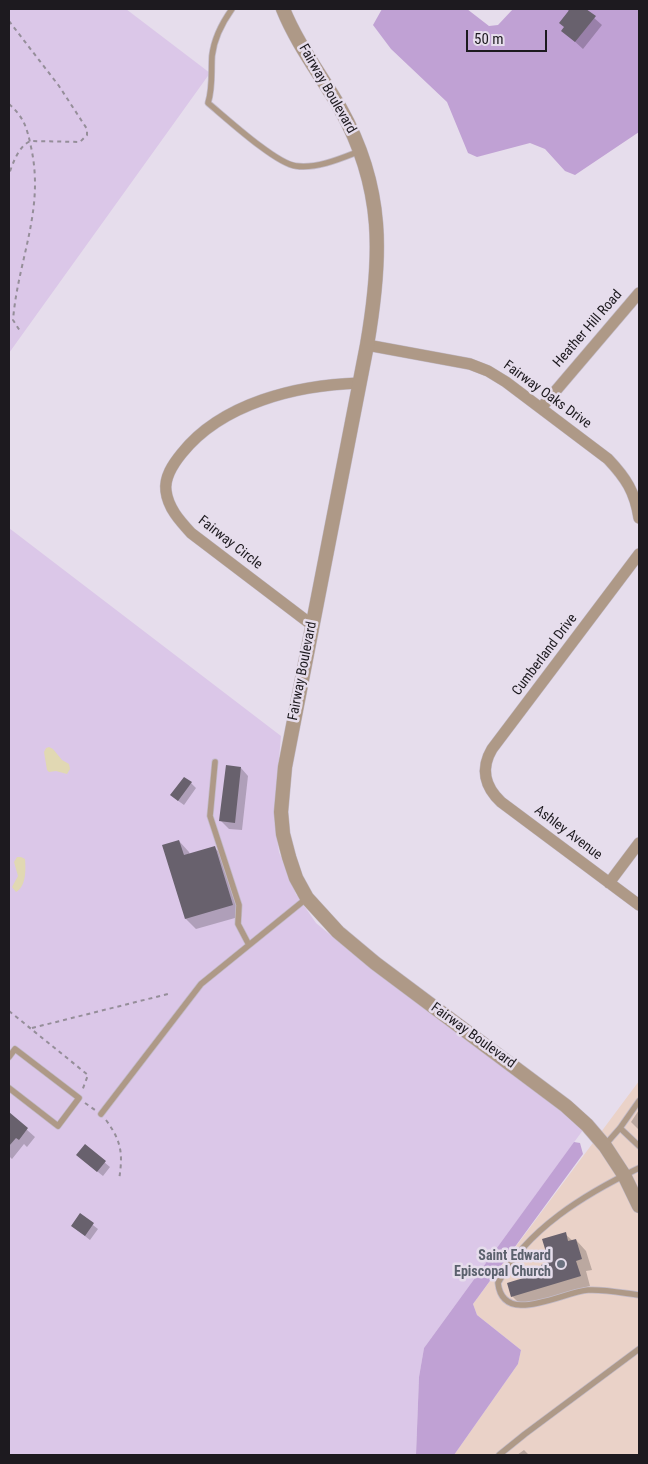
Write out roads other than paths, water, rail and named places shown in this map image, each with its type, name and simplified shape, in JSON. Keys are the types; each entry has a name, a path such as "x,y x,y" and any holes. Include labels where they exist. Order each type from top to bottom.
{"street":[{"name":"Fairway Boulevard","path":"285,10 299,40 340,108 360,151 370,180 376,208 378,241 376,294 367,345 286,758 281,812 288,857 296,878 307,898 338,932 374,963 544,1088 587,1125 605,1146 624,1175 639,1206"},
{"name":"Heather Hill Road","path":"540,408 639,293"},
{"name":"Fairway Oaks Drive","path":"367,345 470,364 488,371 506,382 608,459 619,470 628,481 639,518"},
{"name":"Fairway Circle","path":"312,625 191,533 179,520 170,504 166,491 166,480 177,459 187,447 199,435 229,414 255,402 291,392 359,383"},
{"name":"Cumberland Drive","path":"485,778 486,763 492,749 639,554"},
{"name":"Ashley Avenue","path":"485,778 492,791 502,802 639,905"},
{"path":"609,883 639,843"}],"lane":[{"path":"232,9 220,25 216,38 212,54 211,92 208,103 255,142 280,159 295,166 334,162 360,151"},
{"path":"215,762 210,816 239,905 238,924 249,945"},
{"path":"101,1114 201,984 307,898"},
{"path":"9,1057 15,1049 79,1098 58,1126 9,1088"},
{"path":"605,1146 639,1101"},
{"path":"620,1128 639,1146"},
{"path":"639,1168 567,1208 529,1241 498,1284 499,1293 503,1300 512,1305 524,1306 588,1290 639,1295"},
{"path":"499,1455 639,1349"}],"place":[{"name":"Saint Edward Episcopal Church","path":"561,1264"}]}
